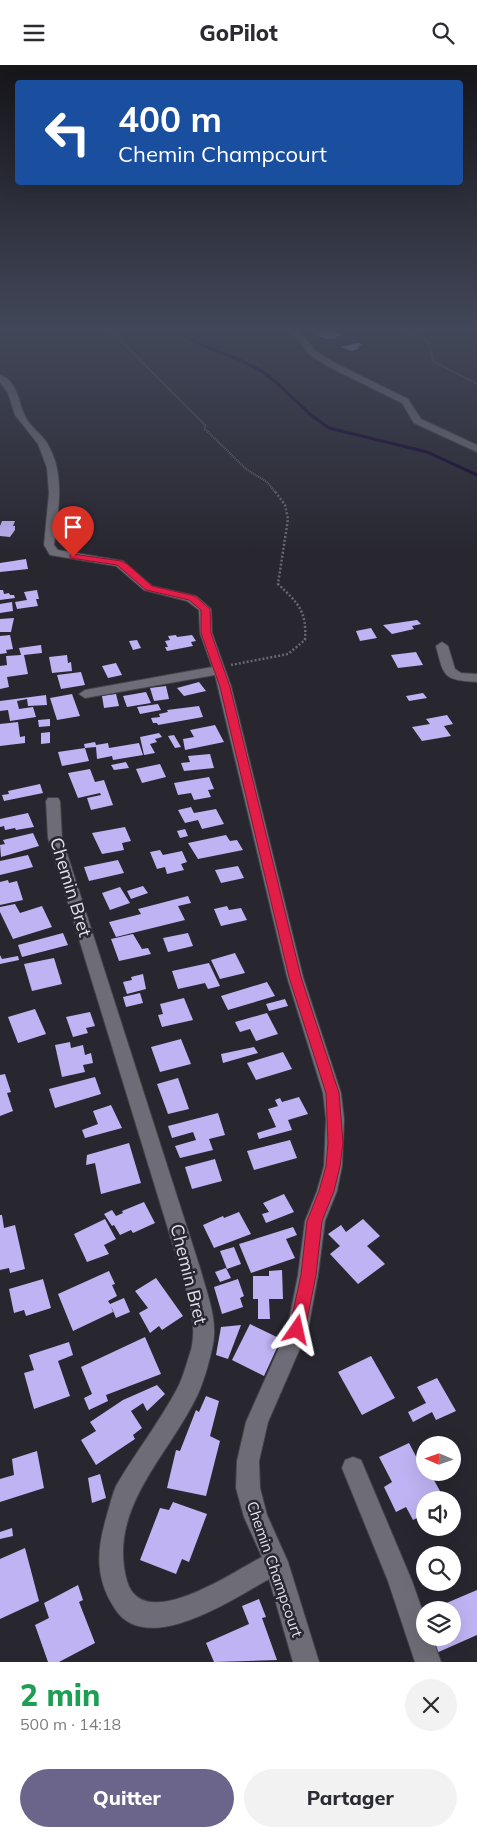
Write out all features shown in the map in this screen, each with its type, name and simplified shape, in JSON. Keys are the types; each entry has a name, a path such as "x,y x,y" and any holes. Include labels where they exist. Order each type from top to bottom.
{"street":[{"name":"Chemin Champcourt","path":"18,405 23,421 43,443 52,461 54,485 49,545 54,553 124,565 149,588 187,597 200,603 205,609 206,633 219,668 295,977 332,1093 335,1119 333,1166 326,1191 314,1221 308,1275 297,1330 256,1422 248,1461 248,1488 256,1517 276,1562 306,1662"},
{"path":"406,405 417,421 477,449"},
{"path":"442,647 448,671 458,677 477,678"},
{"path":"85,693 219,668"},
{"name":"Chemin Bret","path":"53,801 55,838 190,1268 202,1312 204,1330 202,1348 187,1393 124,1495 111,1541 110,1564 118,1592 126,1604 139,1613 162,1615 187,1610 276,1562"},
{"path":"353,1467 400,1581 428,1662"}],"path":[{"path":"185,405 205,425 205,429 246,469 267,482 285,505 288,519 278,584 300,605 307,621 304,641 288,654 219,668"}],"building":[{"path":"2,521 15,521 13,526 15,526 15,530 10,537 0,536"},
{"path":"26,559 28,569 0,572 0,563"},
{"path":"0,590 3,590 4,594 14,595 15,598 0,600"},
{"path":"37,590 39,599 36,599 38,606 17,609 15,602 27,600 24,592"},
{"path":"12,602 13,611 0,613 0,604"},
{"path":"14,618 11,632 0,632 0,619"},
{"path":"417,620 421,624 412,626 414,629 392,634 383,625"},
{"path":"371,628 377,638 360,641 356,631"},
{"path":"10,635 13,649 6,650 7,653 0,654 0,636"},
{"path":"176,635 177,637 192,635 196,641 191,642 193,646 167,651 165,647 168,647 165,641 170,640 168,636"},
{"path":"137,640 141,648 133,650 129,641"},
{"path":"41,645 42,653 24,655 28,674 7,677 9,687 0,689 0,666 7,665 6,656 21,655 19,648"},
{"path":"416,652 423,665 398,668 391,655"},
{"path":"67,655 68,663 71,662 72,671 52,673 49,657"},
{"path":"116,663 122,675 108,678 102,666"},
{"path":"81,672 85,685 61,689 57,675"},
{"path":"199,682 206,691 184,696 177,688"},
{"path":"166,686 169,699 154,701 150,688"},
{"path":"146,692 151,703 127,707 123,696"},
{"path":"423,693 427,698 409,701 406,696"},
{"path":"72,694 80,716 57,720 50,698"},
{"path":"116,694 119,706 104,708 102,696"},
{"path":"46,695 47,705 28,706 27,699 17,701 19,709 33,707 36,717 10,721 8,710 0,711 0,701"},
{"path":"158,704 161,710 140,714 137,707"},
{"path":"199,706 203,717 158,725 153,723 151,718 160,717 159,714 168,712 167,710"},
{"path":"447,715 453,724 444,726 451,736 422,741 412,727 430,724 426,719"},
{"path":"50,719 50,726 39,727 38,720"},
{"path":"18,722 20,737 25,736 25,743 0,746 0,724"},
{"path":"215,725 224,742 185,750 183,739 194,737 190,730"},
{"path":"50,732 50,743 41,744 41,733"},
{"path":"159,733 162,737 155,739 157,742 150,744 155,753 144,755 140,737"},
{"path":"174,735 181,747 175,748 168,736"},
{"path":"95,742 96,745 108,743 109,748 139,743 143,755 113,760 112,756 97,759 96,747 85,748 84,744"},
{"path":"85,748 89,761 62,766 58,752"},
{"path":"210,754 214,768 184,771 181,763 190,762 188,756"},
{"path":"126,762 129,768 114,770 111,765"},
{"path":"160,764 166,777 142,783 136,769"},
{"path":"90,769 95,782 104,780 113,805 91,810 87,798 101,795 100,793 78,798 68,773"},
{"path":"209,777 214,789 208,790 211,797 194,800 191,793 178,795 174,783"},
{"path":"40,784 43,793 4,801 2,795 9,794 8,791"},
{"path":"191,807 194,813 216,809 224,824 202,829 198,820 185,823 178,810"},
{"path":"28,813 34,827 5,830 4,826 0,827 0,819"},
{"path":"125,827 131,841 122,843 124,850 102,854 92,833"},
{"path":"185,829 188,836 180,838 177,831"},
{"path":"33,833 39,846 1,857 0,845 5,844 3,840"},
{"path":"226,835 230,841 237,840 243,850 198,859 188,843"},
{"path":"160,850 163,855 182,851 187,862 181,864 184,870 167,874 165,867 157,869 150,852"},
{"path":"28,855 33,867 0,875 0,861"},
{"path":"118,860 124,873 89,881 84,867"},
{"path":"238,866 244,878 221,883 215,870"},
{"path":"8,880 9,883 17,881 23,900 0,905 0,882"},
{"path":"143,886 148,893 131,899 127,891"},
{"path":"120,887 130,903 110,910 102,893"},
{"path":"188,896 191,903 178,906 185,920 116,937 109,922 141,914 138,909"},
{"path":"15,904 20,913 42,906 52,927 13,939 0,912 0,907"},
{"path":"227,906 229,910 241,908 247,920 221,926 214,909"},
{"path":"63,933 68,945 22,957 18,945"},
{"path":"188,933 193,946 168,952 163,938"},
{"path":"133,934 142,949 148,948 151,954 119,961 111,939"},
{"path":"235,953 245,973 220,979 211,960"},
{"path":"0,955 2,959 18,956 19,960 0,964"},
{"path":"54,958 62,984 32,991 24,964"},
{"path":"209,963 220,986 208,989 205,983 178,989 172,971"},
{"path":"143,974 146,989 127,994 123,982 132,980 131,977"},
{"path":"267,982 275,996 228,1010 221,996"},
{"path":"140,993 143,1003 126,1007 123,997"},
{"path":"184,998 193,1020 162,1027 158,1015 163,1014 160,1004"},
{"path":"285,999 288,1006 269,1011 266,1004"},
{"path":"35,1009 46,1034 18,1043 8,1017"},
{"path":"90,1012 95,1026 86,1028 88,1033 73,1037 66,1017"},
{"path":"267,1013 278,1034 256,1041 250,1029 240,1032 235,1022"},
{"path":"181,1039 191,1064 160,1072 151,1047"},
{"path":"70,1042 71,1048 83,1045 85,1055 91,1053 93,1063 83,1065 85,1072 62,1077 55,1045"},
{"path":"254,1047 258,1053 223,1063 221,1054"},
{"path":"283,1052 292,1069 256,1080 247,1063"},
{"path":"5,1074 11,1092 7,1093 13,1111 0,1116 0,1075"},
{"path":"95,1077 101,1094 55,1108 49,1089"},
{"path":"178,1078 189,1109 168,1114 157,1084"},
{"path":"299,1097 308,1114 288,1120 292,1130 259,1139 257,1133 276,1127 268,1109 278,1106 275,1100 280,1098 282,1102"},
{"path":"111,1105 122,1128 85,1138 82,1130 98,1124 93,1111"},
{"path":"218,1113 225,1135 209,1139 213,1150 180,1158 175,1146 196,1140 193,1132 172,1138 168,1126"},
{"path":"290,1140 297,1158 254,1170 247,1151"},
{"path":"129,1143 141,1183 101,1194 95,1163 86,1165 87,1155"},
{"path":"215,1159 222,1181 192,1189 185,1167"},
{"path":"284,1194 294,1212 266,1223 262,1214 269,1212 263,1203"},
{"path":"144,1202 155,1223 133,1233 131,1230 120,1235 104,1214 112,1210 116,1216 123,1213 122,1211"},
{"path":"239,1212 251,1234 214,1248 203,1225 223,1216 224,1218"},
{"path":"0,1215 2,1215 4,1228 15,1225 25,1269 10,1273 9,1268 0,1270"},
{"path":"105,1219 116,1239 104,1245 109,1254 87,1262 74,1234"},
{"path":"363,1219 380,1236 367,1246 385,1264 358,1284 330,1254 340,1246 328,1234 341,1225 346,1232"},
{"path":"293,1227 297,1235 286,1239 295,1258 251,1273 239,1244"},
{"path":"234,1247 241,1264 227,1269 220,1251"},
{"path":"226,1268 231,1278 220,1282 215,1272"},
{"path":"282,1270 283,1299 269,1299 270,1319 258,1319 258,1299 253,1299 253,1276 269,1276 269,1271"},
{"path":"109,1271 115,1284 112,1285 117,1296 108,1301 110,1304 124,1298 130,1312 116,1318 111,1306 113,1312 73,1331 58,1294"},
{"path":"156,1278 183,1316 162,1330 159,1326 150,1333 139,1313 148,1308 135,1291"},
{"path":"43,1279 51,1308 26,1316 24,1310 14,1313 9,1289"},
{"path":"238,1279 244,1296 240,1298 243,1307 222,1314 214,1287"},
{"path":"250,1324 281,1339 264,1376 232,1360"},
{"path":"241,1325 228,1359 216,1355 221,1327"},
{"path":"145,1337 161,1374 106,1395 108,1401 89,1410 84,1398 92,1394 81,1367"},
{"path":"69,1342 73,1355 58,1361 70,1396 34,1409 24,1373 34,1370 29,1355"},
{"path":"371,1356 395,1398 362,1415 338,1372"},
{"path":"437,1378 456,1411 436,1420 432,1412 413,1422 408,1412 426,1403 417,1387"},
{"path":"157,1385 165,1394 147,1411 143,1403 131,1411 142,1428 133,1435 135,1439 96,1465 81,1440 96,1431 90,1422 123,1400"},
{"path":"206,1396 219,1401 210,1436 220,1441 206,1496 167,1488 176,1450 180,1451 196,1410 199,1412"},
{"path":"409,1443 416,1456 416,1481 434,1481 440,1491 416,1491 416,1518 413,1520 406,1507 396,1512 384,1487 392,1482 379,1457"},
{"path":"37,1451 44,1488 0,1502 0,1479 14,1475 12,1459"},
{"path":"100,1474 106,1498 92,1503 88,1478"},
{"path":"173,1502 207,1514 189,1562 182,1559 176,1574 140,1560 160,1508 169,1510"},
{"path":"12,1528 13,1536 0,1539 0,1532"},
{"path":"25,1548 39,1601 0,1619 0,1559"},
{"path":"78,1585 83,1600 79,1602 95,1643 59,1662 48,1662 35,1625 49,1618 44,1603"},
{"path":"477,1590 477,1635 461,1642 461,1601 451,1601"},
{"path":"259,1599 266,1617 262,1618 277,1660 214,1662 206,1643 249,1624 242,1606"},
{"path":"431,1646 452,1646 434,1654"}],"waterway":[{"path":"300,405 329,428 427,452 477,475"}],"route":[{"path":"73,557 111,560 124,565 149,588 192,598 205,609 206,633 225,687 295,977 332,1093 336,1143 333,1166 326,1191 314,1221 308,1275 297,1330"}]}
